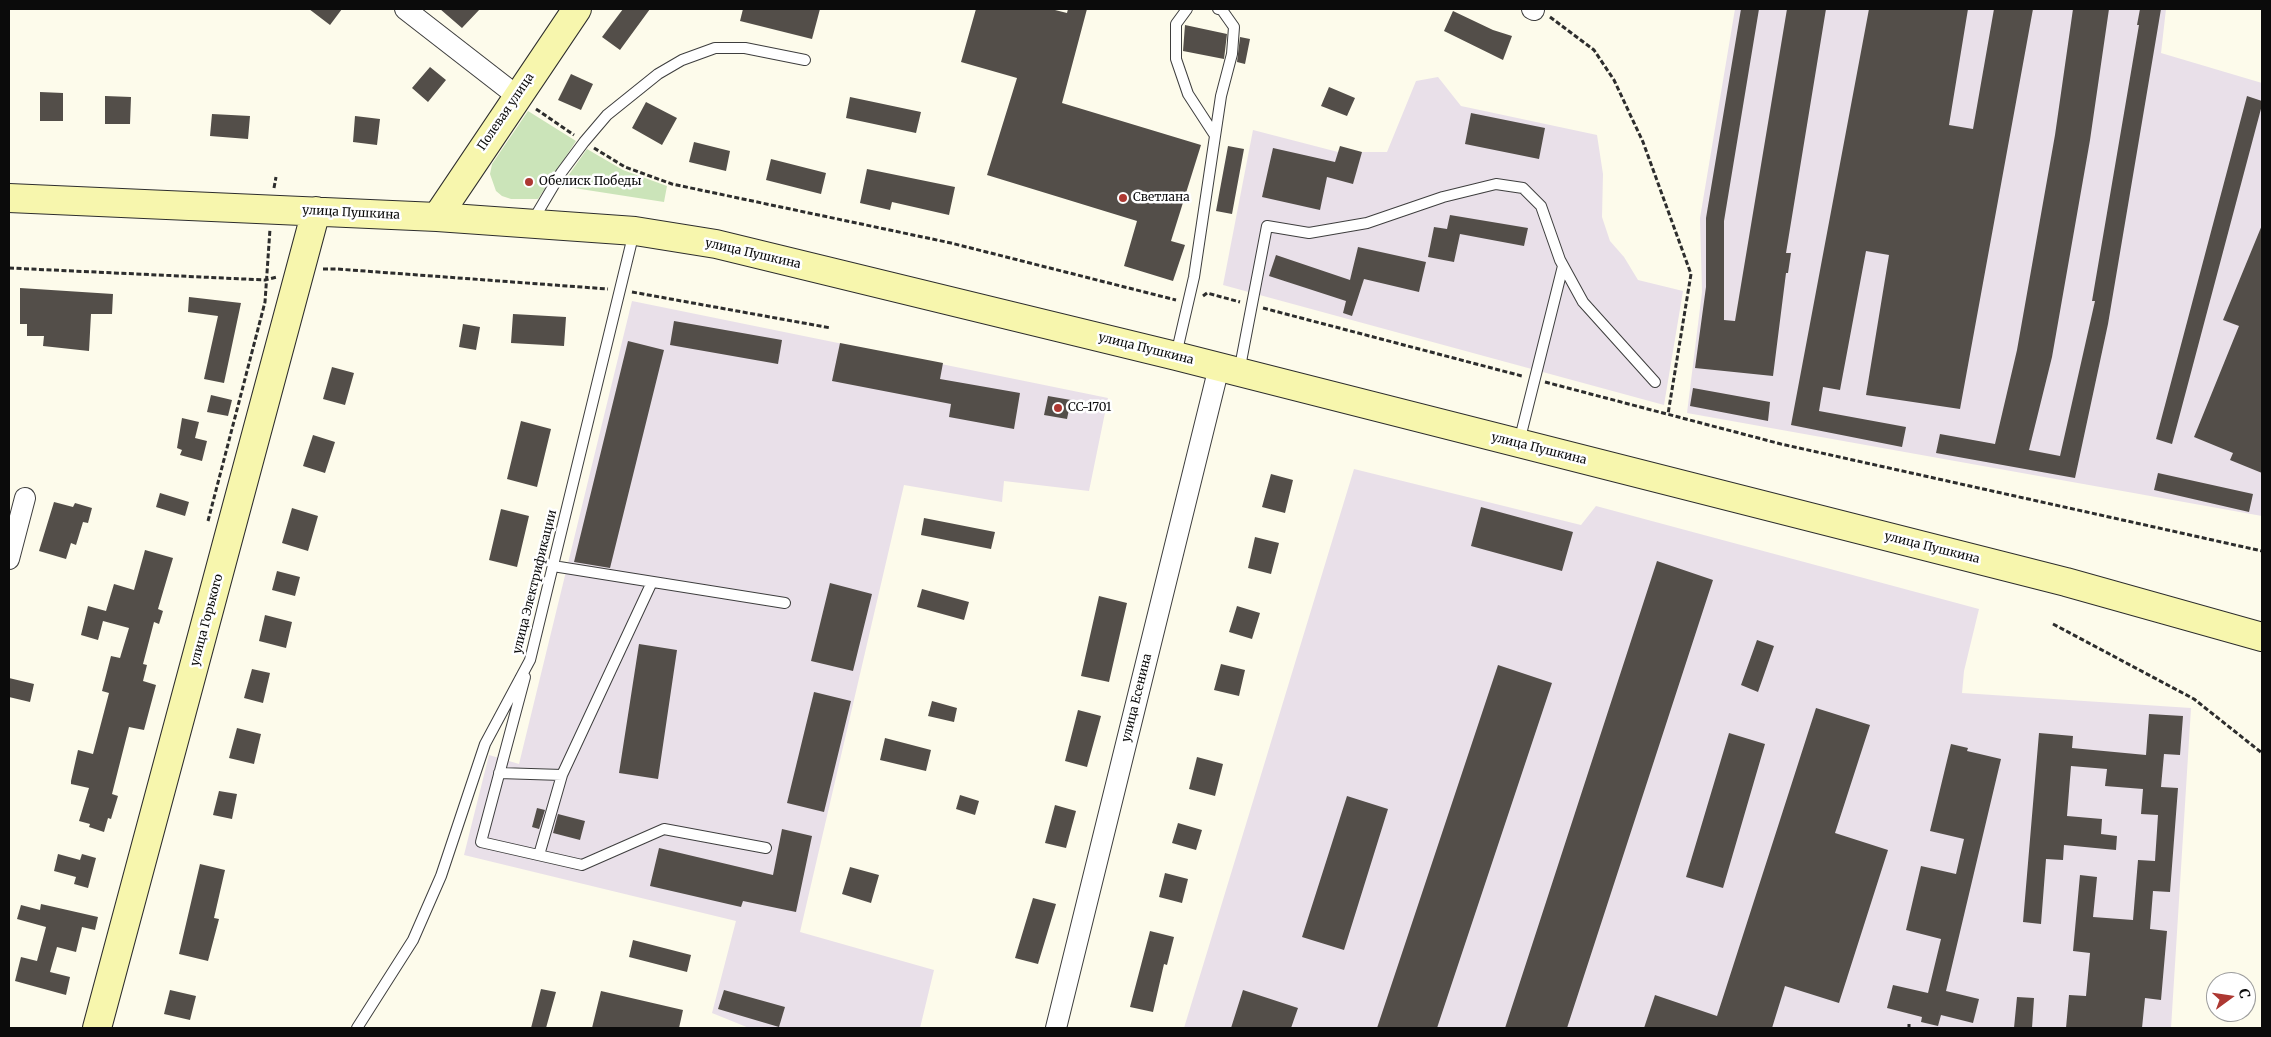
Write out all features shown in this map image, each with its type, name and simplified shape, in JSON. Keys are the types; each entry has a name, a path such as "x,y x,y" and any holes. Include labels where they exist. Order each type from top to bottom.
{"main road":[{"name":"Полевая улица","path":"437,216 578,9"},
{"name":"улица Пушкина","path":"9,198 437,216 634,231 716,244 1176,356 2066,582 2262,637"},
{"name":"улица Горького","path":"97,1028 316,211"}],"street":[{"path":"404,9 517,96"},
{"name":"улица Есенина","path":"1056,1028 1229,370"},
{"path":"9,559 25,498"}],"lane":[{"path":"1187,9 1176,24 1176,59 1188,94 1214,134"},
{"path":"1176,356 1189,303 1214,134 1232,54 1234,27 1222,10 1218,9"},
{"path":"532,223 561,173 607,115 628,96 682,60 715,48 745,48 805,60"},
{"path":"1229,370 1251,305 1267,226 1309,234 1367,223 1443,197 1496,184 1523,188 1541,206 1563,266 1583,302 1655,382"},
{"name":"улица Электрификации","path":"357,1028 413,940 441,876 485,744 530,660 634,231"},
{"path":"1519,444 1563,266"},
{"path":"553,566 785,603"},
{"path":"538,855 562,775 652,582"},
{"path":"530,660 481,842 582,865 664,829 766,848"},
{"path":"499,773 562,775"}],"path":[{"path":"1533,9 1552,17 1594,50 1614,80 1643,142 1691,274 1668,414"},
{"path":"517,96 584,142 625,167 672,184 951,242 1189,303 1207,293 1781,444 2262,551"},
{"path":"207,524 265,302 271,209 276,176"},
{"path":"9,268 265,280 300,271 337,268 620,290 831,328"},
{"path":"2053,624 2194,699 2262,753"}],"shaded area":[{"path":"1735,9 2166,9 2161,53 2262,83 2262,516 1687,413 1702,292 1700,218"},
{"path":"1438,77 1461,106 1597,135 1603,174 1602,217 1610,241 1624,257 1638,280 1683,291 1664,405 1223,285 1253,130 1338,152 1387,152 1416,81"},
{"path":"632,301 1108,398 1089,491 1004,481 1002,502 904,485 800,932 934,970 920,1028 749,1028 712,1013 736,921 464,855 489,755 519,764"},
{"path":"1354,469 1581,525 1596,506 1979,609 1964,671 1962,693 2191,708 2171,1028 1184,1028"}],"green space":[{"path":"528,111 576,141 538,199 511,199 502,196 496,191 490,174 492,164"},
{"path":"587,149 623,170 667,186 664,202 561,186"}],"building":[{"path":"309,9 342,9 330,25"},
{"path":"440,9 480,9 462,28"},
{"path":"623,9 650,9 620,50 602,37"},
{"path":"743,9 820,9 812,39 740,21"},
{"name":"Светлана","path":"976,9 1051,9 1067,13 1068,9 1087,9 1062,103 1201,145 1171,241 1185,245 1173,281 1124,266 1137,221 987,175 1017,78 961,62"},
{"path":"1741,9 1759,9 1724,221 1724,320 1735,321 1787,9 1826,9 1786,253 1791,253 1788,273 1786,273 1773,376 1695,368 1706,287 1706,218"},
{"path":"1869,9 1968,9 1949,125 1973,129 1994,9 2033,9 1960,409 1866,395 1889,255 1866,251 1840,390 1823,387 1819,411 1906,427 1902,447 1791,425"},
{"path":"2073,9 2109,9 2090,140 2052,357 2029,450 2060,456 2095,301 2092,301 2139,25 2137,25 2140,9 2161,9 2108,324 2075,478 1936,453 1940,434 1995,444 2017,350 2055,135"},
{"path":"1453,11 1493,30 1512,36 1503,60 1444,31"},
{"path":"1185,25 1227,34 1224,59 1183,51"},
{"path":"1240,37 1250,39 1245,64 1237,62"},
{"path":"430,67 446,80 428,102 412,88"},
{"path":"571,74 593,84 581,110 558,100"},
{"path":"1329,87 1355,98 1347,116 1321,106"},
{"path":"40,92 63,93 63,121 40,121"},
{"path":"105,96 131,97 130,124 105,124"},
{"path":"2247,96 2262,101 2262,105 2172,444 2156,439"},
{"path":"850,97 921,112 916,133 846,118"},
{"path":"646,102 677,118 662,145 632,128"},
{"path":"1471,113 1545,128 1539,159 1465,144"},
{"path":"212,114 250,116 248,139 210,136"},
{"path":"355,116 380,119 377,145 353,142"},
{"path":"694,142 730,151 726,171 689,162"},
{"path":"1228,146 1244,149 1232,214 1216,211"},
{"path":"1340,146 1362,152 1353,184 1327,177 1320,210 1262,197 1273,148 1335,162"},
{"path":"771,159 826,173 821,194 766,180"},
{"path":"867,169 955,187 949,215 892,202 890,210 860,203"},
{"path":"1450,215 1528,228 1524,246 1460,234 1454,262 1428,257 1434,227 1447,229"},
{"path":"2262,225 2262,473 2230,460 2233,453 2194,437 2239,326 2223,320"},
{"path":"1358,247 1426,262 1419,292 1364,279 1352,316 1343,313 1346,301 1269,276 1276,255 1350,280"},
{"path":"20,288 113,294 112,314 91,314 89,351 43,346 44,336 27,336 27,324 20,324"},
{"path":"189,297 241,303 224,383 204,379 218,316 188,312"},
{"path":"513,314 566,317 564,346 511,343"},
{"path":"674,321 782,340 778,364 670,345"},
{"path":"463,324 480,327 476,350 459,347"},
{"path":"628,341 664,350 610,568 574,562"},
{"path":"840,343 943,363 940,379 1020,393 1014,429 949,417 951,404 832,381"},
{"path":"332,367 354,373 345,405 323,399"},
{"path":"1693,388 1770,402 1768,421 1690,406"},
{"path":"211,395 232,400 228,416 207,412"},
{"name":"СС-1701","path":"1048,396 1071,400 1067,419 1044,415"},
{"path":"182,418 199,422 195,438 207,441 202,461 180,455 182,450 177,448"},
{"path":"521,421 551,429 537,487 507,479"},
{"path":"313,435 335,442 325,473 303,466"},
{"path":"2158,473 2253,494 2249,512 2154,490"},
{"path":"1271,474 1293,480 1285,513 1262,507"},
{"path":"160,493 189,502 185,516 156,507"},
{"path":"54,502 73,507 75,503 92,508 88,523 83,522 76,545 71,543 66,559 39,551"},
{"path":"1481,507 1573,532 1562,571 1471,546"},
{"path":"292,508 318,516 308,551 282,543"},
{"path":"501,509 529,516 517,567 489,560"},
{"path":"924,518 995,532 991,549 921,535"},
{"path":"1255,537 1279,543 1271,574 1248,568"},
{"path":"145,550 173,558 158,609 163,611 159,624 154,622 143,664 147,665 143,681 156,685 144,730 129,727 112,794 118,796 111,819 108,818 104,832 89,827 90,824 79,821 89,788 71,784 71,781 78,750 93,754 109,693 102,691 111,656 120,658 129,628 103,621 98,640 81,635 88,606 106,611 114,584 134,590"},
{"path":"1657,561 1713,580 1567,1028 1505,1028"},
{"path":"277,571 300,577 295,596 272,590"},
{"path":"830,583 872,594 853,671 811,661"},
{"path":"922,589 969,602 964,620 917,607"},
{"path":"1099,596 1127,603 1109,682 1081,676"},
{"path":"1237,606 1260,613 1252,639 1229,632"},
{"path":"265,615 292,622 286,648 259,641"},
{"path":"1757,640 1774,646 1758,692 1741,685"},
{"path":"639,644 677,650 658,779 619,773"},
{"path":"1221,664 1245,670 1239,696 1214,690"},
{"path":"1498,665 1552,683 1437,1028 1377,1028"},
{"path":"252,669 270,673 263,703 244,698"},
{"path":"9,678 34,684 30,702 9,697"},
{"path":"814,692 851,701 824,812 787,803"},
{"path":"932,701 957,708 954,722 928,716"},
{"path":"1816,708 1870,725 1835,833 1888,850 1839,1003 1785,986 1772,1028 1644,1028 1655,995 1717,1016"},
{"path":"1078,710 1101,716 1087,767 1065,761"},
{"path":"2149,714 2183,716 2180,755 2164,754 2161,787 2178,788 2170,892 2153,891 2150,929 2167,931 2161,1000 2145,998 2142,1028 2066,1028 2069,995 2086,996 2090,953 2073,951 2080,875 2097,877 2093,917 2133,920 2138,860 2155,861 2158,815 2141,814 2143,789 2105,786 2107,769 2071,766 2067,816 2102,819 2101,834 2117,836 2116,850 2064,845 2063,860 2046,859 2041,924 2023,922 2039,733 2073,736 2072,748 2146,755"},
{"path":"237,728 261,734 254,764 229,758"},
{"path":"1729,733 1765,744 1723,888 1686,877"},
{"path":"885,738 931,750 926,771 880,760"},
{"path":"1951,744 1968,748 1967,751 2001,759 1946,991 1979,999 1973,1023 1941,1015 1938,1026 1921,1022 1922,1017 1887,1008 1893,985 1928,993 1941,939 1906,930 1921,866 1956,874 1964,839 1930,831"},
{"path":"1197,757 1223,764 1215,796 1189,789"},
{"path":"219,791 237,794 232,819 213,815"},
{"path":"960,795 979,801 975,815 956,809"},
{"path":"1347,796 1388,809 1344,950 1302,937"},
{"path":"1055,805 1076,811 1066,848 1045,843"},
{"path":"537,808 545,810 539,829 532,827"},
{"path":"558,814 585,821 580,840 553,833"},
{"path":"1178,823 1202,830 1196,850 1172,843"},
{"path":"782,829 812,836 796,912 743,901 741,907 650,886 659,848 773,875"},
{"path":"58,854 80,860 82,854 96,858 88,888 74,884 76,877 54,871"},
{"path":"200,864 225,870 214,918 219,919 208,961 179,954"},
{"path":"850,867 879,875 871,903 842,894"},
{"path":"1165,873 1188,879 1182,903 1159,897"},
{"path":"1033,898 1056,904 1038,964 1015,958"},
{"path":"41,904 98,917 95,930 82,927 76,952 57,947 50,972 70,977 66,995 15,981 21,957 37,961 46,927 17,919 21,905 40,910"},
{"path":"1150,931 1174,937 1167,965 1164,964 1153,1012 1130,1007"},
{"path":"633,940 691,955 687,972 629,957"},
{"path":"541,989 556,992 546,1028 531,1028"},
{"path":"170,990 196,996 190,1020 164,1014"},
{"path":"724,990 785,1007 779,1027 718,1009"},
{"path":"1243,990 1298,1008 1291,1028 1231,1028"},
{"path":"601,991 683,1010 679,1028 592,1028"},
{"path":"2017,997 2034,998 2032,1028 2014,1028"}],"place":[{"name":"Обелиск Победы","path":"529,182"},
{"name":"Светлана","path":"1123,198"},
{"name":"СС-1701","path":"1058,408"}]}
